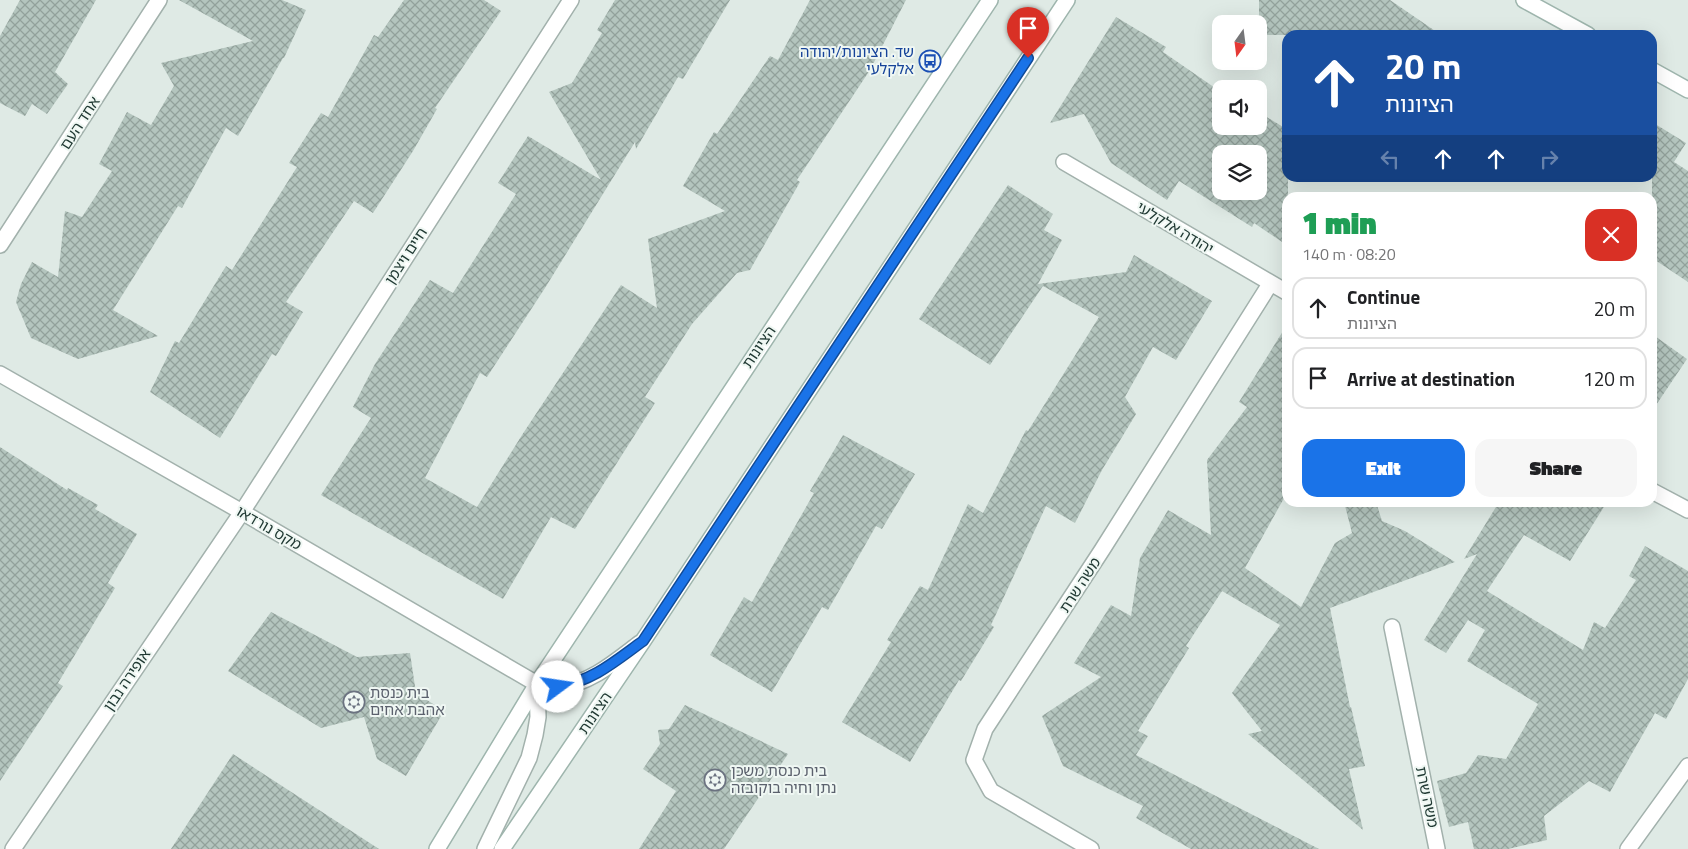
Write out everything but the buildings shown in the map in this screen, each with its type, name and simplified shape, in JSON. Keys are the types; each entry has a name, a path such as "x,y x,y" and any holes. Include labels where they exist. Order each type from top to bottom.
{"street":[{"name":"אחד העם","path":"0,246 159,0"},
{"name":"חיים ויצמן","path":"242,512 570,0"},
{"name":"הציונות","path":"437,849 537,684 990,0"},
{"name":"הציונות","path":"502,849 643,641 1067,0"},
{"path":"1524,0 1579,30"},
{"path":"1657,73 1688,90"},
{"name":"יהודה אלקלעי","path":"1064,162 1282,290"},
{"name":"משה שרת","path":"1091,849 991,791 974,760 985,729 1102,550 1270,284"},
{"name":"מקס נורדאו","path":"0,374 537,684 558,687 576,684 595,675 643,641"},
{"path":"1657,494 1688,510"},
{"name":"אופירה נבון","path":"13,849 242,512"},
{"name":"משה שרת","path":"1392,628 1437,849"},
{"path":"485,849 529,758 538,717 537,684"},
{"path":"1628,849 1688,766"}],"place":[{"name":"שד. הציונות/יהודה אלקלעי","path":"930,61"},
{"name":"בית כנסת אהבת אחים","path":"354,702"},
{"name":"בית כנסת משכן נתן וחיה בוקובזה","path":"715,780"}],"route":[{"path":"558,687 576,684 595,675 643,641 1028,58"}]}
